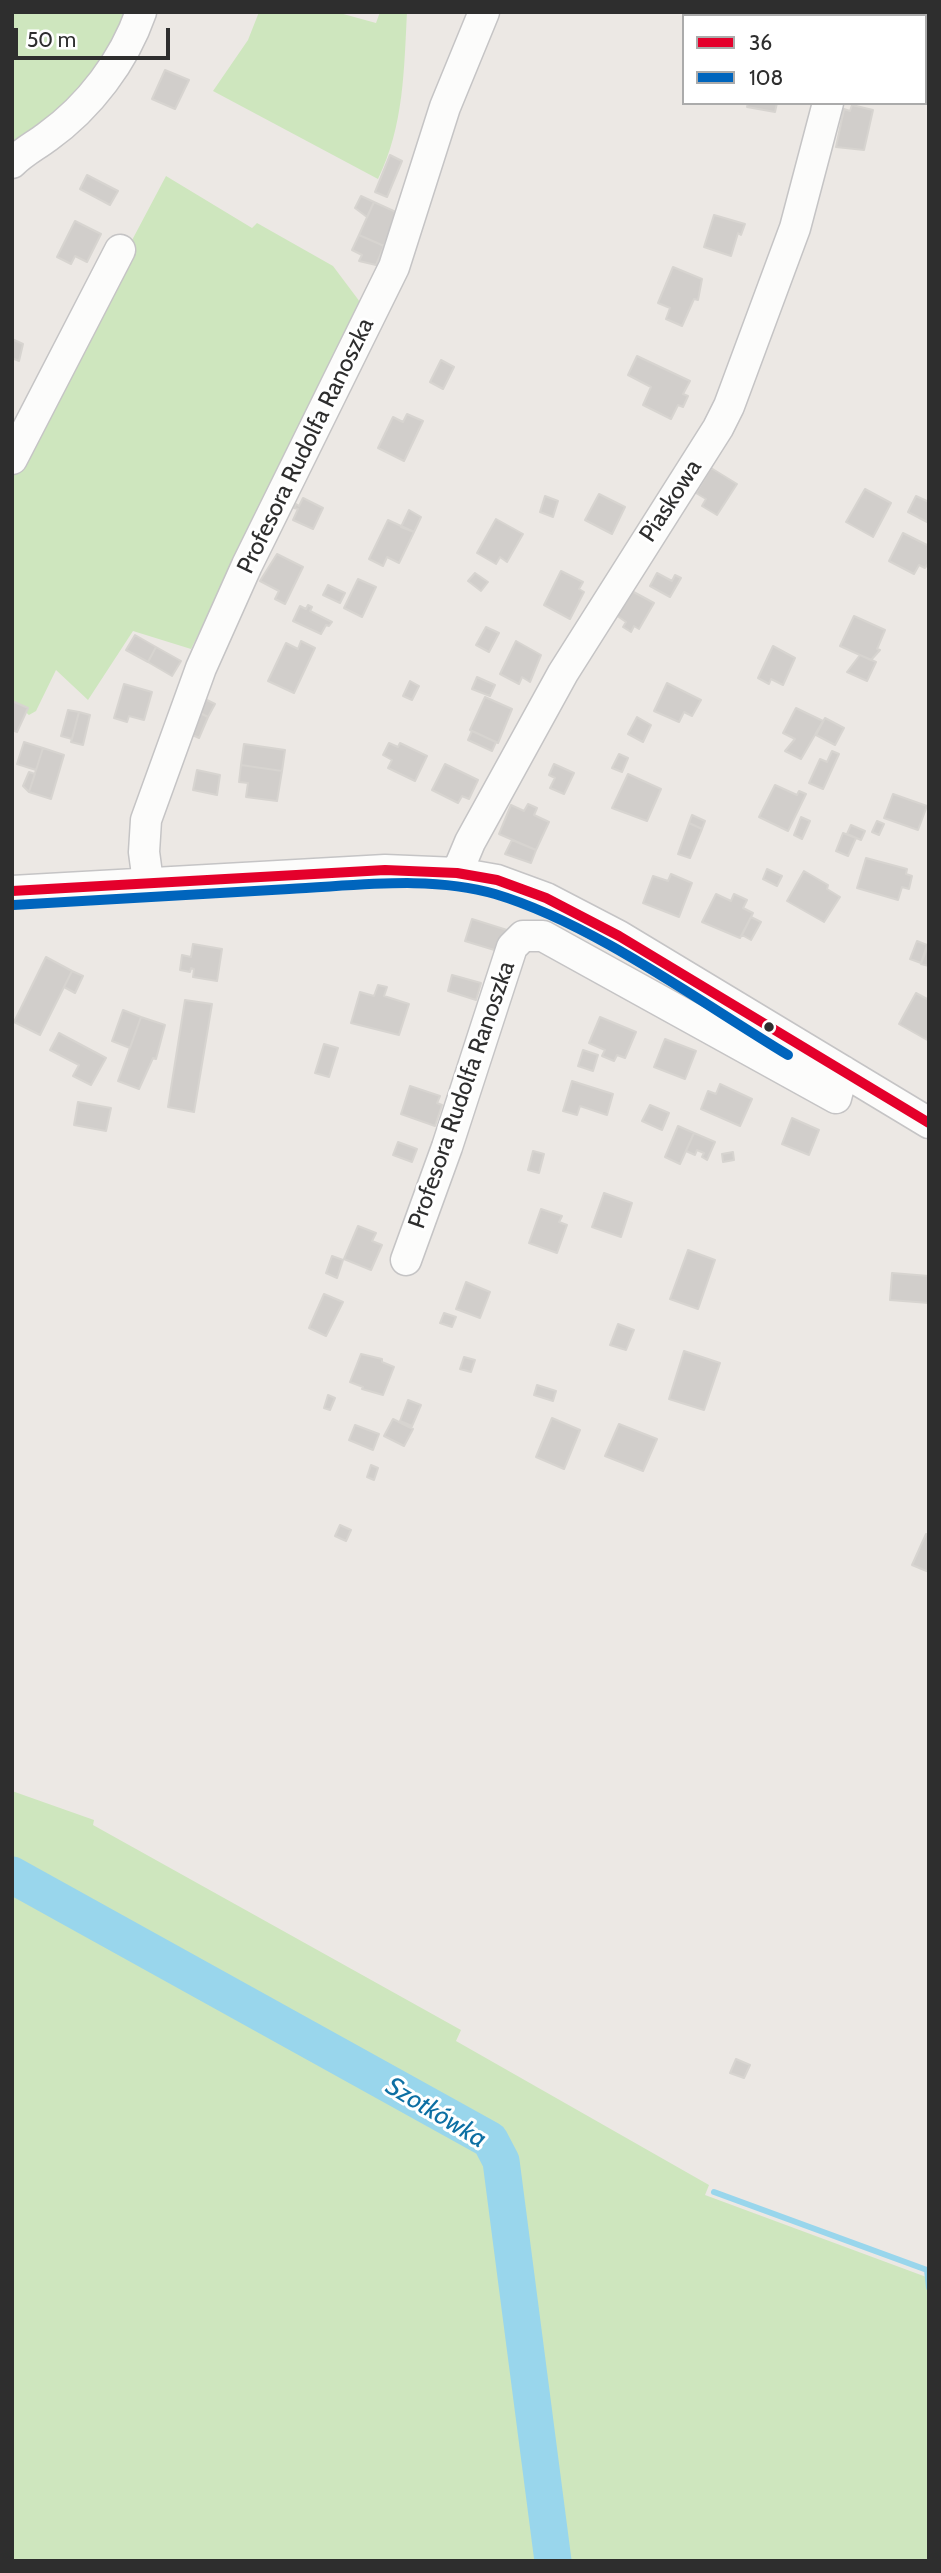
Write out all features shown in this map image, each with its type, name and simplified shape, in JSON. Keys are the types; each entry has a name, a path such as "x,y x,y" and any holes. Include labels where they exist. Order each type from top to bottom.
{"street":[{"path":"12,163 47,137 88,98 130,43 141,12"},
{"name":"Profesora Rudolfa Ranoszka","path":"148,882 144,852 146,820 198,678 247,565 394,267 445,107 484,12"},
{"name":"Piaskowa","path":"457,873 470,842 563,673 718,428 729,406 795,228 827,105"},
{"path":"12,459 120,250"},
{"path":"12,891 385,870 457,873 497,880 546,898 618,936 929,1123"},
{"name":"Profesora Rudolfa Ranoszka","path":"406,1260 447,1147 512,947 523,936 543,936 836,1098 843,1071"}],"green space":[{"path":"12,12 149,12 139,43 12,151"},
{"path":"259,12 336,12 376,23 380,12 407,12 398,118 387,159 378,179 213,91 248,40"},
{"path":"166,176 252,228 257,223 333,266 363,306 191,649 133,631 88,700 56,670 36,711 29,715 12,701 12,467"},
{"path":"12,1791 94,1820 93,1825 461,2030 456,2041 709,2185 705,2195 929,2278 929,2561 12,2559"}],"building":[{"path":"746,12 777,12 776,14"},
{"path":"165,70 189,80 175,109 152,99"},
{"path":"748,105 777,105 775,112"},
{"path":"852,105 873,110 864,150 836,147 844,109 850,111"},
{"path":"390,155 402,161 387,197 375,192"},
{"path":"87,175 118,191 110,205 80,189"},
{"path":"361,196 374,202 367,217 355,208"},
{"path":"374,202 398,213 384,246 359,235"},
{"path":"714,215 745,224 741,235 738,233 731,256 704,247"},
{"path":"75,221 101,234 87,262 75,256 71,264 57,257"},
{"path":"359,235 384,246 376,265 359,261 362,255 352,250"},
{"path":"673,267 702,279 698,300 694,299 682,326 666,319 670,308 658,303"},
{"path":"12,339 23,344 19,361 12,358"},
{"path":"637,356 690,381 683,394 688,396 683,407 678,405 671,419 643,405 651,387 628,375"},
{"path":"441,360 454,367 443,389 430,382"},
{"path":"407,414 423,421 404,461 378,448 393,417 403,422"},
{"path":"711,468 737,484 717,515 702,506 706,499 696,493"},
{"path":"865,489 891,503 873,537 846,522"},
{"path":"599,494 625,507 612,534 585,520"},
{"path":"545,496 558,501 553,517 540,512"},
{"path":"916,496 929,502 929,523 908,512"},
{"path":"303,498 323,508 313,529 293,520 298,509 294,508 296,504 299,506"},
{"path":"409,510 421,517 414,532 401,527"},
{"path":"496,519 523,534 507,562 500,557 496,564 477,553"},
{"path":"388,520 414,532 399,563 387,557 383,566 369,559"},
{"path":"903,533 929,546 929,562 925,568 919,565 914,574 889,561"},
{"path":"277,554 303,567 285,604 275,599 279,591 260,581"},
{"path":"561,571 583,582 579,589 584,592 570,619 544,605"},
{"path":"475,573 488,582 481,591 468,581"},
{"path":"657,573 672,581 675,575 681,578 670,597 650,586"},
{"path":"358,579 376,587 362,617 344,608"},
{"path":"328,585 345,593 340,603 323,595"},
{"path":"630,590 654,603 639,629 634,626 631,632 623,627 626,622 616,615"},
{"path":"308,605 312,607 310,611 332,622 329,626 326,625 321,634 293,621 300,606 306,609"},
{"path":"854,616 885,630 877,649 880,650 871,660 840,646"},
{"path":"486,627 499,633 489,652 476,645"},
{"path":"135,635 156,647 148,662 126,650"},
{"path":"301,641 315,648 294,693 268,681 286,643 298,649"},
{"path":"516,641 541,655 530,682 522,677 519,684 500,674"},
{"path":"773,646 795,658 783,685 771,679 769,684 758,678"},
{"path":"156,647 181,661 172,676 148,662"},
{"path":"860,655 876,662 867,681 847,672"},
{"path":"477,677 495,685 490,696 472,689"},
{"path":"410,681 419,686 412,700 403,696"},
{"path":"667,683 701,700 692,716 684,712 679,722 654,711"},
{"path":"124,684 152,692 144,720 129,716 127,722 114,718"},
{"path":"485,697 512,709 498,743 470,730"},
{"path":"203,698 215,704 208,717 196,711"},
{"path":"12,701 28,708 17,732 12,730"},
{"path":"796,708 823,721 801,759 785,751 795,739 783,733"},
{"path":"68,710 79,712 72,739 61,736"},
{"path":"196,711 208,717 199,738 186,732"},
{"path":"79,712 90,715 83,745 71,742"},
{"path":"637,717 651,725 643,742 628,734"},
{"path":"825,718 844,728 835,745 816,735"},
{"path":"472,731 496,742 492,751 468,740"},
{"path":"24,742 43,748 36,770 17,764"},
{"path":"389,743 398,747 400,743 427,756 415,781 388,768 392,760 383,755"},
{"path":"244,744 285,750 282,771 241,765"},
{"path":"43,748 64,755 51,799 29,792"},
{"path":"832,751 839,754 823,789 809,783 820,759 827,762"},
{"path":"619,754 628,758 622,772 612,768"},
{"path":"445,764 478,780 469,799 462,796 458,803 432,790"},
{"path":"554,764 574,773 564,794 550,788 555,778 549,775"},
{"path":"241,765 282,771 277,801 246,797 248,783 239,782"},
{"path":"197,770 220,775 217,795 193,790"},
{"path":"29,772 35,774 29,792 23,786"},
{"path":"628,774 661,789 647,821 612,808"},
{"path":"775,785 797,795 799,791 806,794 788,831 759,817"},
{"path":"893,794 927,806 918,830 884,818"},
{"path":"528,804 537,808 534,815 549,822 536,850 499,834 511,805 524,811"},
{"path":"692,815 705,821 702,829 689,823"},
{"path":"801,817 810,821 802,839 794,835"},
{"path":"877,821 884,824 879,835 872,832"},
{"path":"689,823 702,829 690,858 678,854"},
{"path":"851,825 865,831 861,840 847,834"},
{"path":"843,833 856,838 848,856 836,851"},
{"path":"512,840 536,850 531,863 505,854"},
{"path":"866,858 907,869 906,874 912,876 909,889 902,887 898,900 857,888"},
{"path":"767,869 782,876 777,886 763,879"},
{"path":"804,871 828,885 827,889 840,897 824,922 787,901"},
{"path":"671,874 692,883 679,917 643,903 653,876 668,881"},
{"path":"716,894 731,901 734,894 747,900 743,908 753,913 740,938 702,922"},
{"path":"751,917 761,922 751,940 742,935"},
{"path":"472,919 507,930 501,952 465,941"},
{"path":"917,941 927,945 921,963 910,959"},
{"path":"929,943 929,966 921,964"},
{"path":"193,944 222,949 217,981 193,977 194,969 191,968 190,972 180,970 182,955 191,957"},
{"path":"46,957 72,971 40,1035 14,1022"},
{"path":"72,971 83,976 75,993 64,987"},
{"path":"452,975 481,983 476,1000 448,991"},
{"path":"378,985 387,987 384,996 409,1004 399,1035 351,1023 360,992 374,996"},
{"path":"916,993 929,1000 929,1041 899,1024"},
{"path":"185,1000 212,1004 194,1112 168,1107"},
{"path":"123,1010 141,1017 130,1048 112,1041"},
{"path":"141,1017 165,1025 156,1059 153,1058 139,1089 118,1081"},
{"path":"600,1017 636,1032 625,1058 617,1055 614,1061 602,1056 605,1050 589,1043"},
{"path":"59,1033 106,1058 91,1085 73,1076 79,1065 50,1050"},
{"path":"665,1039 696,1051 685,1079 654,1067"},
{"path":"324,1044 338,1048 329,1077 315,1073"},
{"path":"583,1050 598,1055 593,1071 578,1066"},
{"path":"572,1081 613,1094 607,1115 580,1106 577,1115 563,1111"},
{"path":"720,1084 752,1099 740,1126 701,1109 708,1091 716,1094"},
{"path":"410,1086 440,1096 437,1103 442,1105 435,1126 401,1114"},
{"path":"78,1102 111,1108 106,1131 74,1125"},
{"path":"650,1105 669,1113 662,1130 642,1121"},
{"path":"792,1118 819,1130 809,1155 782,1144"},
{"path":"678,1126 694,1133 680,1164 665,1157"},
{"path":"694,1133 715,1142 707,1160 702,1157 704,1153 697,1150 695,1155 686,1151"},
{"path":"398,1142 417,1149 412,1162 393,1155"},
{"path":"533,1151 544,1154 539,1173 528,1170"},
{"path":"733,1152 734,1160 723,1162 722,1154"},
{"path":"604,1193 632,1203 621,1237 592,1227"},
{"path":"541,1209 562,1216 559,1222 567,1225 557,1253 529,1243"},
{"path":"358,1226 376,1233 372,1241 382,1245 371,1270 344,1259"},
{"path":"688,1250 715,1260 698,1309 670,1299"},
{"path":"332,1256 343,1260 337,1278 326,1273"},
{"path":"892,1273 929,1276 929,1303 890,1300"},
{"path":"466,1282 490,1292 480,1318 456,1309"},
{"path":"324,1294 343,1302 326,1336 309,1328"},
{"path":"444,1313 456,1317 452,1327 440,1323"},
{"path":"618,1324 634,1330 626,1350 610,1345"},
{"path":"684,1351 720,1363 704,1410 669,1399"},
{"path":"361,1354 382,1359 382,1362 394,1367 383,1395 362,1389 363,1387 350,1382"},
{"path":"464,1357 475,1360 471,1372 460,1369"},
{"path":"537,1385 556,1391 553,1401 534,1395"},
{"path":"328,1395 335,1398 330,1410 324,1408"},
{"path":"408,1400 421,1405 412,1426 400,1421"},
{"path":"552,1418 580,1430 564,1469 536,1457"},
{"path":"393,1419 413,1429 404,1446 384,1436"},
{"path":"619,1424 657,1439 643,1471 605,1456"},
{"path":"355,1425 379,1434 373,1450 349,1440"},
{"path":"371,1465 378,1468 374,1480 367,1477"},
{"path":"340,1525 351,1530 346,1541 335,1536"},
{"path":"926,1534 929,1535 929,1572 912,1565"},
{"path":"736,2059 750,2065 744,2078 730,2073"}],"waterway":[{"name":"Szotkówka","path":"12,1875 490,2140 501,2161 553,2561"},
{"path":"714,2192 927,2270 929,2288"}],"transit line":[{"name":"36","path":"12,891 385,870 457,873 497,880 546,898 619,936 929,1123"},
{"name":"108","path":"13,905 392,883 470,888 532,907 569,924 645,965 788,1055"}]}
